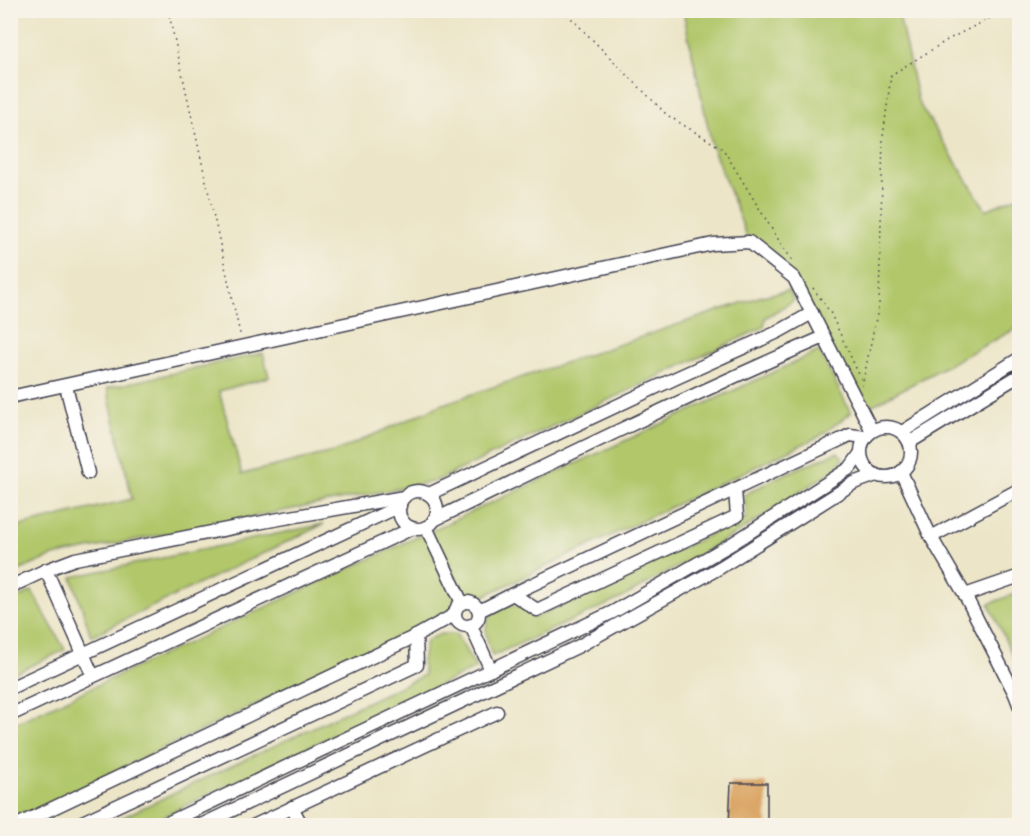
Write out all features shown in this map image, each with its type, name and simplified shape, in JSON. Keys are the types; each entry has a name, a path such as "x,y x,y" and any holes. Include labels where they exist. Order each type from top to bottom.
{"street":[{"path":"10,397 713,244 749,242 794,279 869,434"},
{"path":"429,495 812,314"},
{"path":"10,715 424,525 610,435 824,337"},
{"path":"902,432 1020,358"},
{"path":"910,442 1020,375"},
{"path":"66,386 88,473"},
{"path":"479,611 850,435 869,434 887,426 902,432 910,442 910,459 907,466 893,476 876,475 865,467 860,453"},
{"path":"161,825 613,612 733,543 850,468 869,434"},
{"path":"901,472 931,537 965,595 1020,707"},
{"path":"199,825 579,646 721,567 854,483 876,475"},
{"path":"931,537 1020,489"},
{"path":"513,594 537,610 737,516 735,490"},
{"path":"10,688 402,502 410,493 423,492 429,495 436,505 437,512 424,525"},
{"path":"402,502 400,517 404,522 424,525"},
{"path":"10,587 75,559 257,523 402,502"},
{"path":"424,525 462,603"},
{"path":"46,570 93,676"},
{"path":"965,595 1020,576"},
{"path":"15,825 33,822 416,636 454,615 462,603 472,603 479,611 478,620 471,626 458,623 454,615"},
{"path":"471,626 491,670"},
{"path":"74,825 417,665 416,636"},
{"path":"253,825 497,712"},
{"path":"292,807 302,825"}],"path":[{"path":"168,10 242,346"},
{"path":"563,10 667,115 723,149 776,237 796,265"},
{"path":"862,391 862,381 879,304 883,137 891,75 949,39 1006,10"},
{"path":"810,284 830,312 862,381"}],"green space":[{"path":"683,11 898,11 918,102 986,210 1019,196 1019,327 862,411 794,279 749,242 712,146"},
{"path":"790,290 793,301 765,318 764,327 436,481 53,556 11,574 11,528 132,499 107,388 263,353 269,377 219,391 242,474 337,451 443,404 762,296"},
{"path":"819,351 851,413 820,436 11,821 11,725"},
{"path":"838,452 843,458 837,468 739,532 622,598 492,656 486,627 489,618 500,608 509,605 518,606 534,618 747,517 744,495 780,476"},
{"path":"324,524 91,636 72,577"},
{"path":"32,591 65,650 11,675 11,601"},
{"path":"1019,592 1019,670 989,604"},
{"path":"440,634 456,634 476,668 145,825 104,826 424,675 422,661 426,641"}],"building":[{"path":"731,783 767,783 767,825 729,825"}]}
